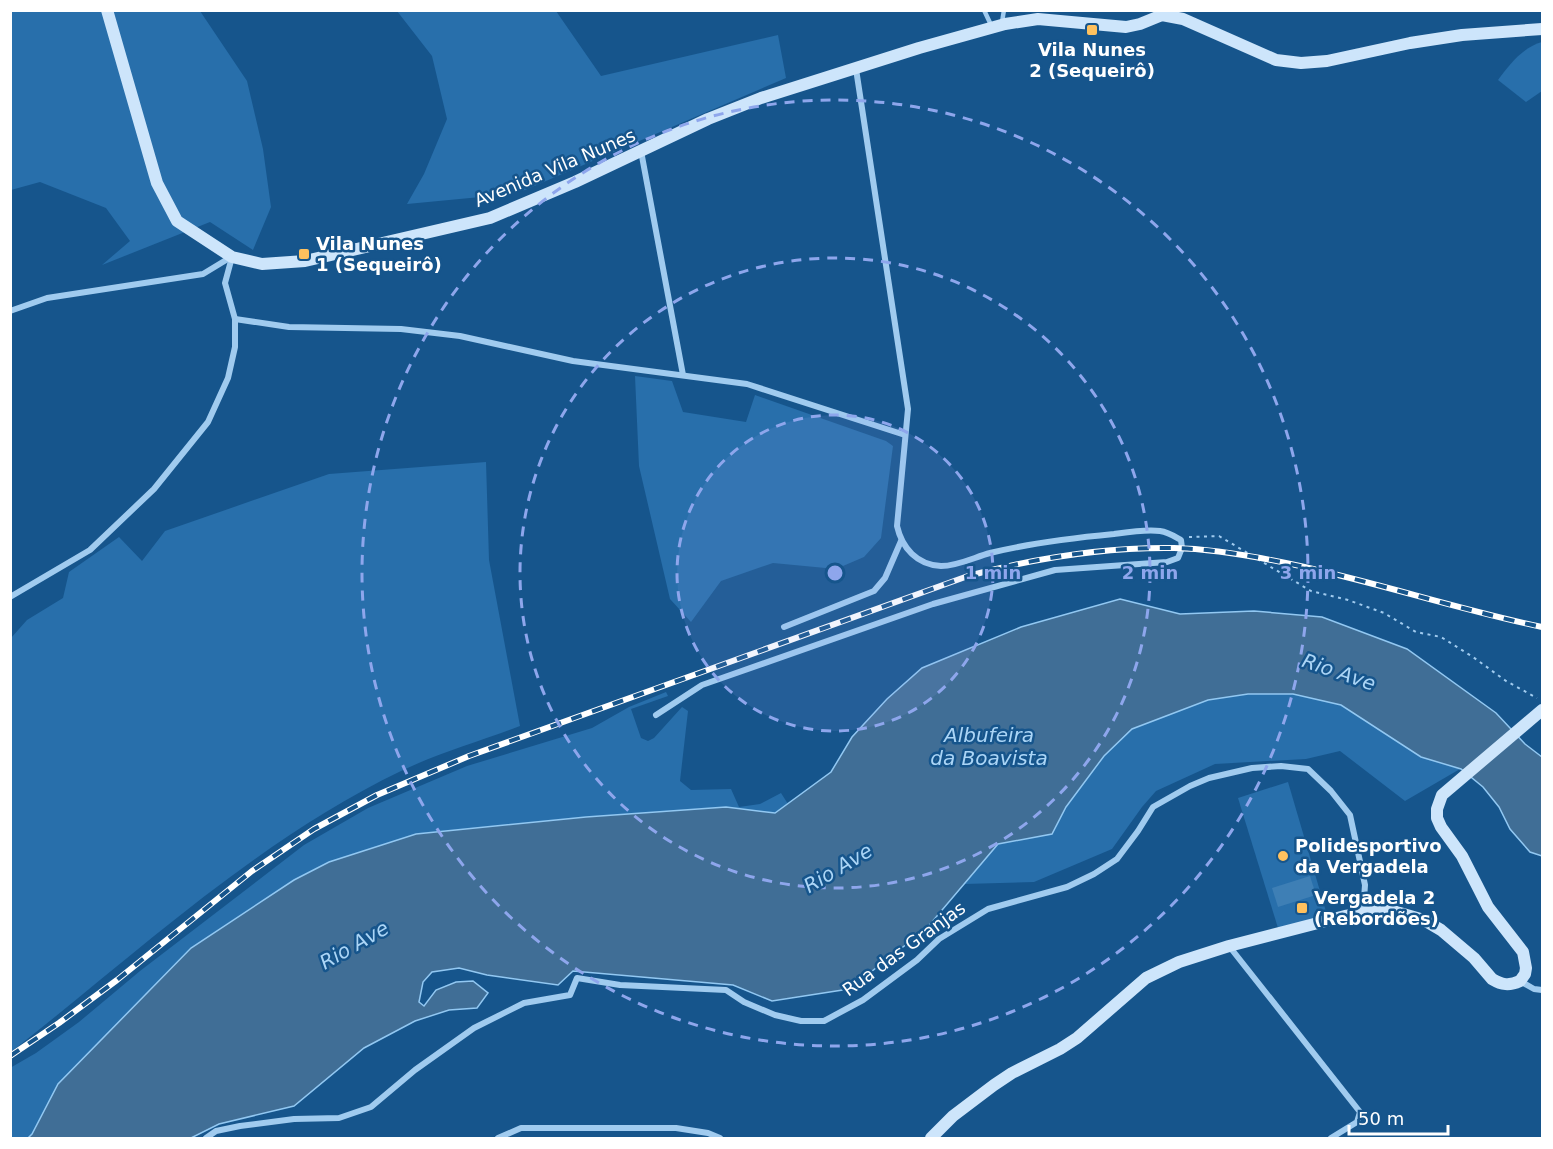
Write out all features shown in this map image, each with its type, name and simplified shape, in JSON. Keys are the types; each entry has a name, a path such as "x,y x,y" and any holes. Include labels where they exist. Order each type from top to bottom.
{"street":[{"name":"Avenida Vila Nunes","path":"107,10 157,183 177,221 232,257 262,264 305,261 490,218 750,102 919,48 997,26 1057,16 1126,27 1140,24 1161,13"},
{"path":"1161,13 1183,19 1276,60 1301,63 1327,61 1410,43 1542,28"},
{"path":"656,715 702,685 933,604 1055,570 1167,562 1178,558 1182,548 1181,540 1174,535 1158,531 1056,540 941,566 925,562 909,553 901,541 897,526 908,409 856,69"},
{"path":"641,151 682,375"},
{"path":"10,311 47,298 203,274 232,257"},
{"path":"10,597 90,550 154,489 208,422 228,378 235,347 235,319 225,283 232,257"},
{"path":"235,319 290,327 401,329 460,336 573,361 747,384 906,435"},
{"path":"784,627 874,591 885,578 901,541"},
{"path":"1520,981 1526,968 1523,952 1488,907 1469,868 1441,828 1437,818 1437,809 1442,795 1542,710"},
{"name":"Rua das Granjas","path":"206,1138 216,1131 240,1126 294,1119 339,1118 371,1107 416,1070 474,1028 524,1003 570,995 576,978 620,984 726,990 744,1002 775,1015 801,1020 824,1021 863,1000 917,960 939,939 988,909 1067,887 1094,874 1116,859 1153,807 1209,778 1252,768 1281,766 1308,769 1331,791 1350,815 1365,885 1363,912"},
{"path":"932,1138 953,1116 994,1085 1077,1038 1146,978 1179,962 1327,920 1363,912 1394,911 1424,920 1458,943 1492,979 1506,985 1520,981 1534,989 1542,990"},
{"path":"1229,946 1360,1112 1357,1122 1331,1138"},
{"path":"498,1138 521,1128 676,1128 708,1133 720,1138"}],"lane":[{"path":"984,10 997,26 1003,11"}],"path":[{"path":"1174,535 1219,536 1311,591 1348,600 1384,614 1416,632 1441,637 1506,681 1542,701"}],"shaded area":[{"path":"11,11 200,11 247,81 263,149 271,207 253,250 210,222 102,265 130,241 106,208 40,182 11,190"},
{"path":"397,11 556,11 601,76 778,35 786,78 525,190 491,196 407,204 424,174 447,119 432,56"},
{"path":"1542,42 1542,91 1526,102 1498,80 1523,52"},
{"path":"635,376 672,381 683,412 746,422 755,395 886,441 893,446 881,538 864,557 836,569 773,563 721,581 691,622 670,599 639,466"},
{"path":"486,462 489,560 520,726 401,771 348,799 296,831 198,901 11,1052 11,638 27,620 63,598 69,572 119,537 142,561 165,531 329,474"},
{"path":"666,692 668,696 631,709 641,738 648,741 654,738 682,707 688,711 680,781 691,790 731,789 739,807 760,804 781,793 788,804 775,813 726,807 586,817 416,834 329,862 294,880 191,948 32,1134 28,1138 11,1138 10,1068 36,1053 79,1022 140,971 304,845 368,808 467,766 592,728 629,707"},
{"path":"1248,694 1293,694 1341,705 1421,757 1460,769 1405,801 1340,751 1306,759 1215,764 1156,791 1112,849 1034,882 964,884 998,844 1052,834 1066,807 1104,756 1132,729 1208,700"},
{"name":"Polidesportivo da Vergadela","path":"1288,782 1327,915 1278,928 1238,798"}],"water":[{"name":"Albufeira da Boavista","path":"1120,599 1180,614 1254,611 1322,617 1407,649 1496,713 1525,744 1542,757 1542,856 1530,852 1510,829 1499,807 1483,787 1461,769 1421,757 1341,705 1293,694 1248,694 1208,700 1132,729 1104,756 1066,807 1052,834 998,844 926,929 849,989 772,1001 733,985 573,971 558,985 487,975 459,968 432,972 423,982 419,1002 424,1006 436,990 456,982 473,981 488,993 477,1008 449,1010 415,1021 364,1048 294,1106 219,1124 191,1138 28,1138 58,1084 191,948 294,880 329,862 416,834 586,817 726,807 775,813 831,772 852,737 887,699 922,668 1021,627"}],"building":[{"path":"1310,876 1316,895 1278,907 1272,888"}],"railway":[{"path":"10,1056 117,980 252,871 314,829 377,795 469,756 968,576 1044,559 1122,549 1206,550 1300,566 1542,627"}],"place":[{"name":"Vila Nunes 2 (Sequeirô)","path":"1092,30"},
{"name":"Vila Nunes 1 (Sequeirô)","path":"304,254"},
{"name":"Polidesportivo da Vergadela","path":"1283,856"},
{"name":"Vergadela 2 (Rebordões)","path":"1302,908"}],"water label":[{"name":"Rio Ave","path":"1339,672"},
{"name":"Rio Ave","path":"838,868"},
{"name":"Rio Ave","path":"354,945"}]}
